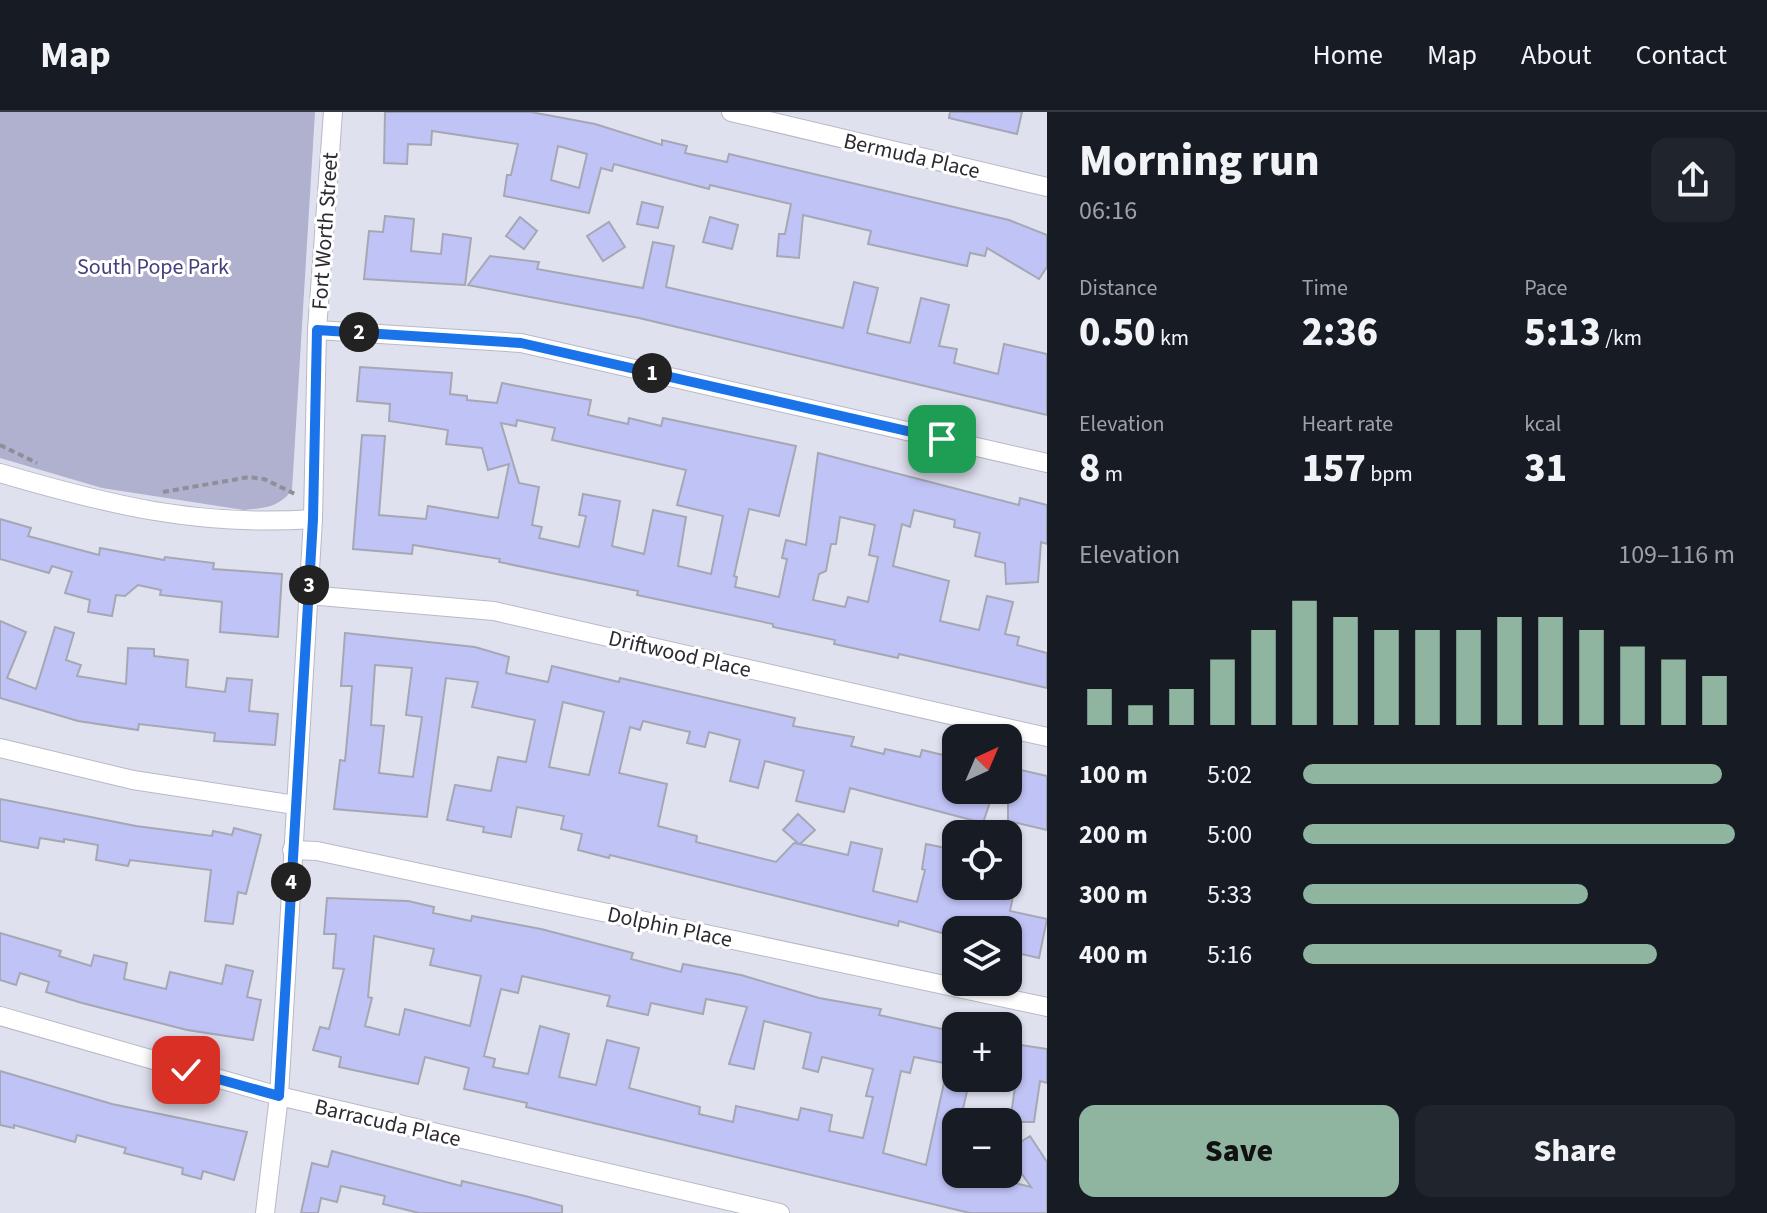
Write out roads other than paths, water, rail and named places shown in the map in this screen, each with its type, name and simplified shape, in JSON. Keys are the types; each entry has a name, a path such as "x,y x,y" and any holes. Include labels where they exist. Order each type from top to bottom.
{"street":[{"name":"Fort Worth Street","path":"265,1213 279,1096 313,511 317,330 333,112"},
{"name":"Bermuda Place","path":"731,112 1047,187"},
{"path":"317,330 521,343 1047,463"},
{"path":"0,473 104,504 185,518 252,523 313,511"},
{"name":"Driftwood Place","path":"308,595 494,611 1047,737"},
{"path":"0,748 133,780 295,805"},
{"name":"Dolphin Place","path":"292,850 317,851 1047,1007"},
{"name":"Barracuda Place","path":"0,1016 279,1096 780,1213"}],"park label":[{"name":"South Pope Park","path":"153,266"}]}
